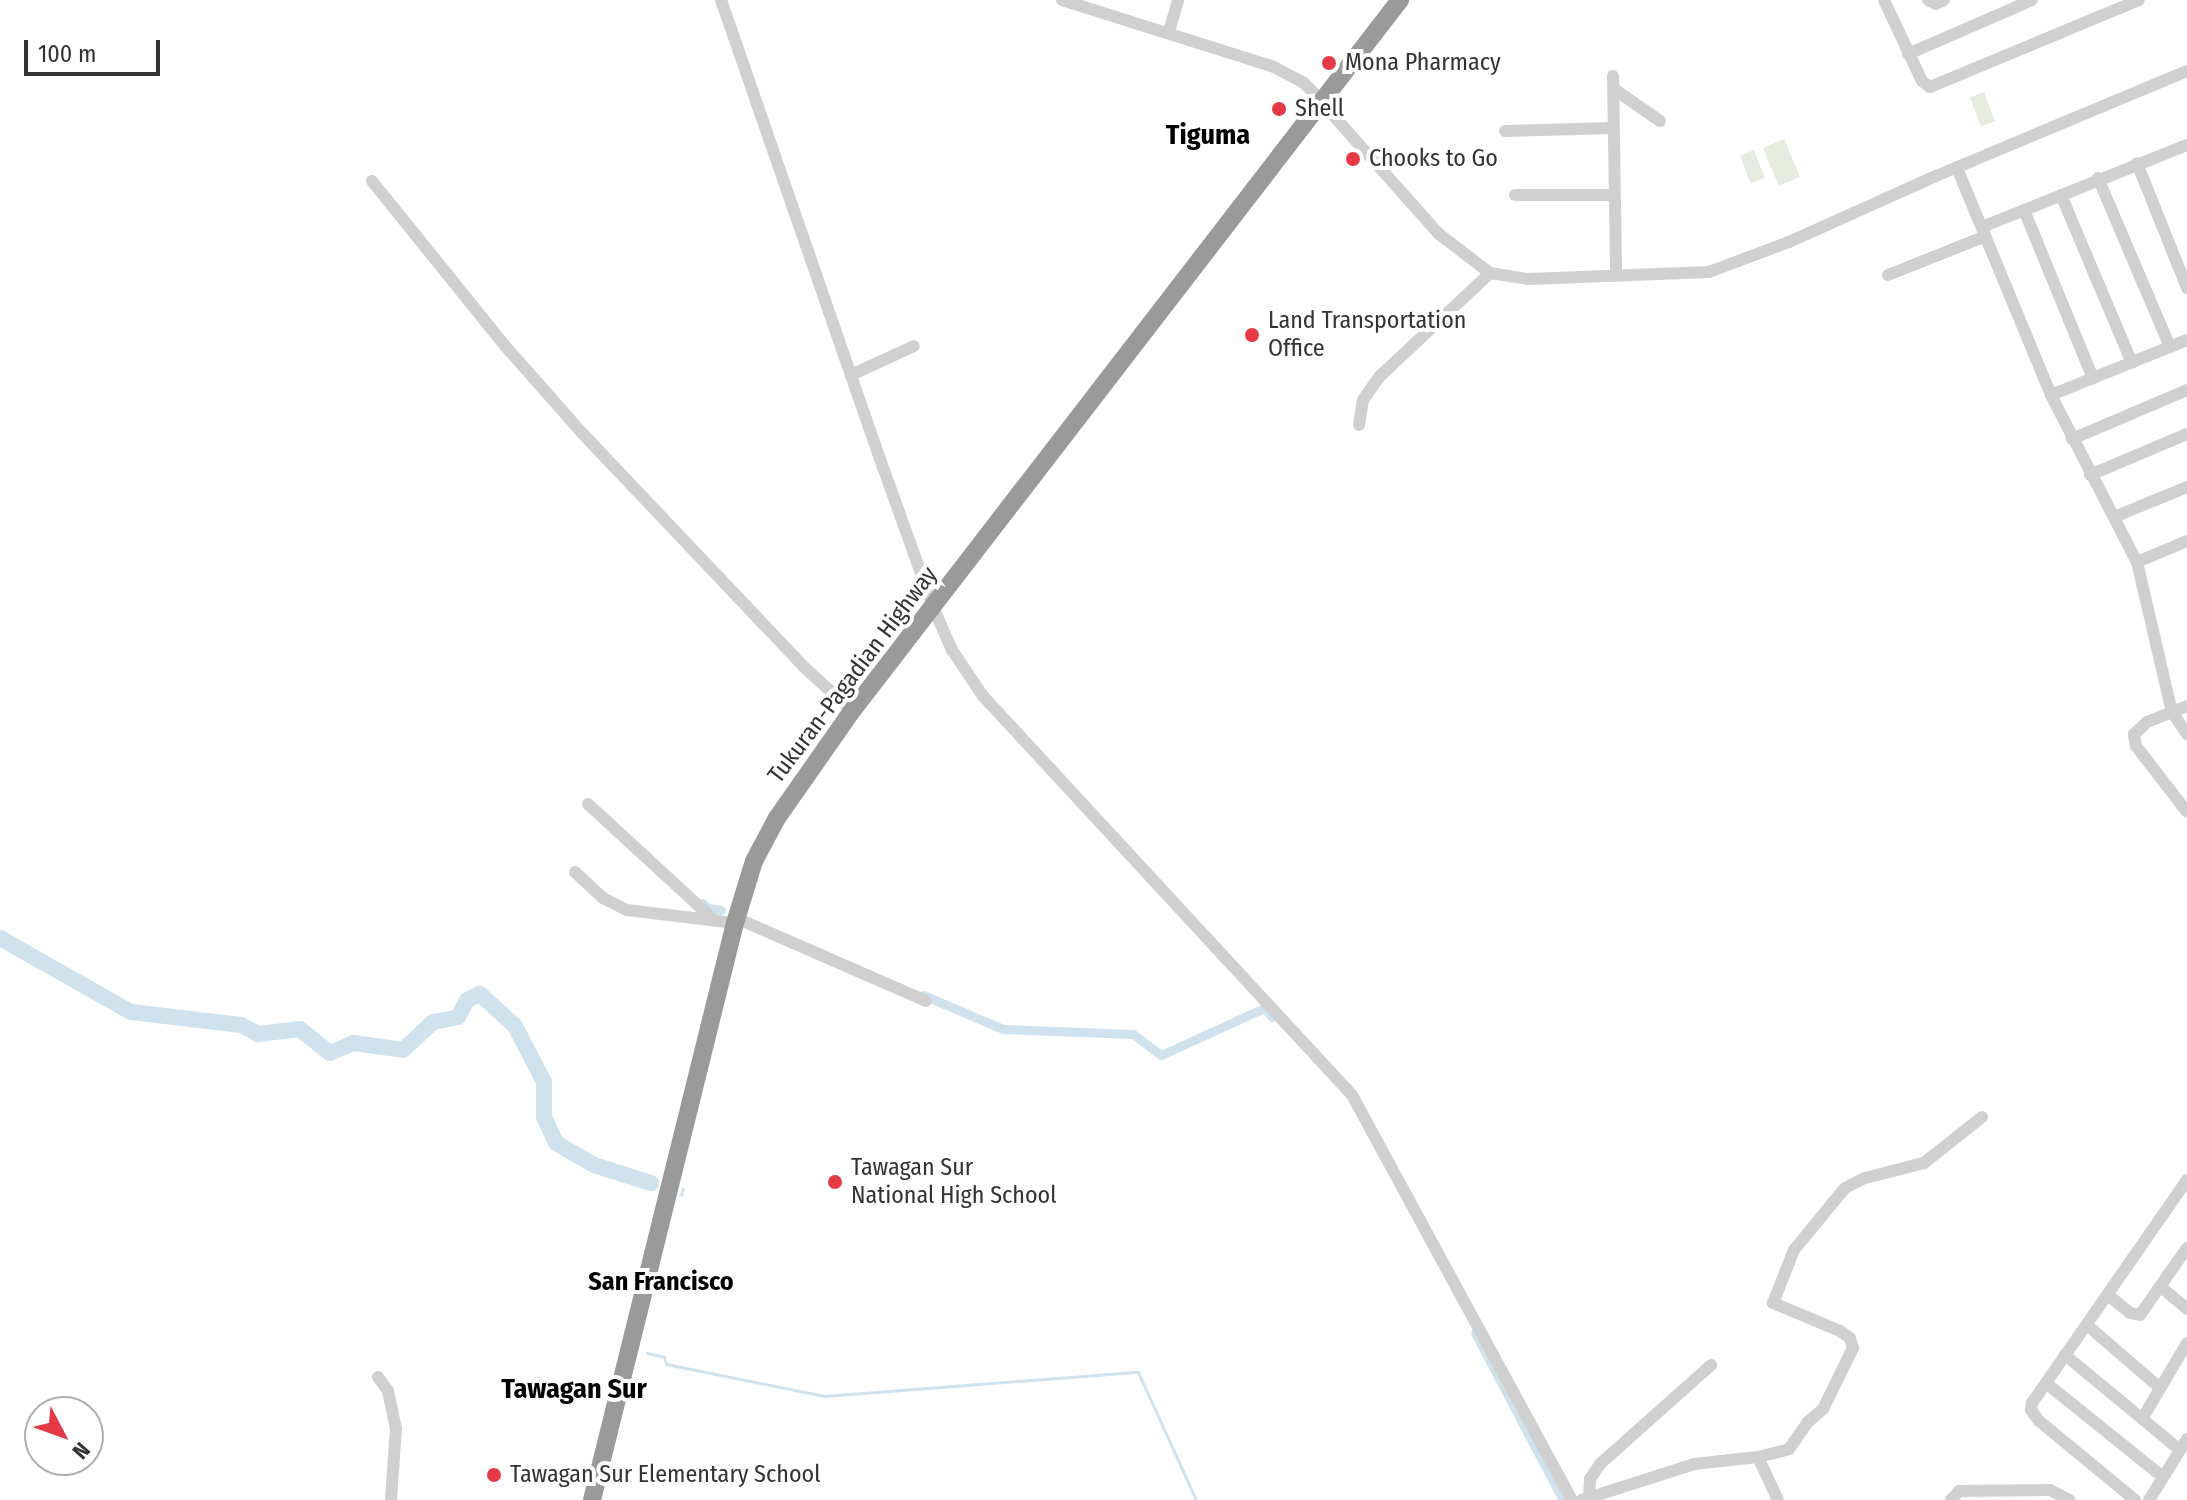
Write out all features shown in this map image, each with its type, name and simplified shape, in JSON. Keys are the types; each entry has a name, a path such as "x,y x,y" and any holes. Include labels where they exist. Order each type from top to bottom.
{"highway":[{"name":"Tukuran-Pagadian Highway","path":"592,1500 736,920 754,861 777,818 852,711 1327,108 1400,0"}],"street":[{"path":"721,0 933,607 952,650 983,696 1352,1095 1572,1500"},
{"path":"1062,0 1169,32 1291,75 1327,108 1439,234 1473,264 1490,273 1529,279 1709,272 1732,266 2187,71"},
{"path":"1169,32 1178,0"},
{"path":"1884,0 1922,81 1935,86 2139,0"},
{"path":"1928,0 1936,4 1944,0"},
{"path":"1908,54 2032,0"},
{"path":"1616,274 1614,82 1660,121"},
{"path":"1505,131 1613,128"},
{"path":"1888,275 2098,178 2186,149"},
{"path":"2137,163 2187,288"},
{"path":"1957,168 2051,395 2137,562 2172,712 2187,734"},
{"path":"2098,178 2170,347"},
{"path":"372,181 506,347 583,434 804,667 852,711"},
{"path":"1515,195 1614,195"},
{"path":"2061,195 2132,363"},
{"path":"2024,210 2093,378"},
{"path":"1359,425 1363,400 1379,377 1490,273"},
{"path":"2051,395 2187,340"},
{"path":"851,375 914,346"},
{"path":"2072,439 2187,390"},
{"path":"2090,475 2187,434"},
{"path":"2114,517 2187,487"},
{"path":"2137,562 2187,541"},
{"path":"2187,706 2138,728 2134,740 2187,812"},
{"path":"588,804 713,919"},
{"path":"575,872 615,906 736,920 926,1001"},
{"path":"1711,1365 1600,1464 1590,1479 1586,1499 1694,1464 1758,1457 1789,1449 1808,1422 1823,1409 1851,1356 1852,1343 1846,1335 1773,1303 1778,1284 1802,1237 1852,1184 1916,1167 1982,1117"},
{"path":"2135,1500 2033,1416 2032,1403 2187,1180"},
{"path":"2108,1295 2130,1313 2140,1315 2187,1248"},
{"path":"2161,1287 2187,1309"},
{"path":"2087,1325 2160,1388"},
{"path":"2142,1419 2187,1343"},
{"path":"2065,1355 2142,1419 2184,1445 2149,1500"},
{"path":"378,1377 388,1391 394,1411 391,1500"},
{"path":"2046,1383 2163,1477"},
{"path":"1758,1457 1778,1500"},
{"path":"1951,1500 1959,1491 2020,1490 2054,1491 2070,1500"}],"shaded area":[{"path":"1984,92 1995,121 1981,126 1970,97"},
{"path":"1784,139 1800,177 1779,186 1763,148"},
{"path":"1754,150 1765,178 1751,183 1740,155"}],"waterway":[{"path":"702,903 708,908 721,910"},
{"path":"0,938 131,1012 241,1025 258,1034 300,1029 330,1053 354,1043 403,1050 433,1022 458,1017 467,1000 480,994 515,1026 544,1082 544,1117 556,1143 594,1165 651,1183"},
{"path":"923,995 1003,1029 1133,1034 1161,1055 1264,1008 1272,1017"},
{"path":"681,1195 683,1188"},
{"path":"1475,1333 1563,1500"},
{"path":"647,1353 664,1357 666,1364 824,1396 1138,1372 1196,1500"}],"place":[{"name":"Mona Pharmacy","path":"1329,63"},
{"name":"Shell","path":"1279,109"},
{"name":"Chooks to Go","path":"1353,159"},
{"name":"Land Transportation Office","path":"1252,335"},
{"name":"Tawagan Sur National High School","path":"835,1182"},
{"name":"Tawagan Sur Elementary School","path":"494,1475"}],"district":[{"name":"Tiguma","path":"1208,135"},
{"name":"San Francisco","path":"661,1282"},
{"name":"Tawagan Sur","path":"574,1389"}]}
